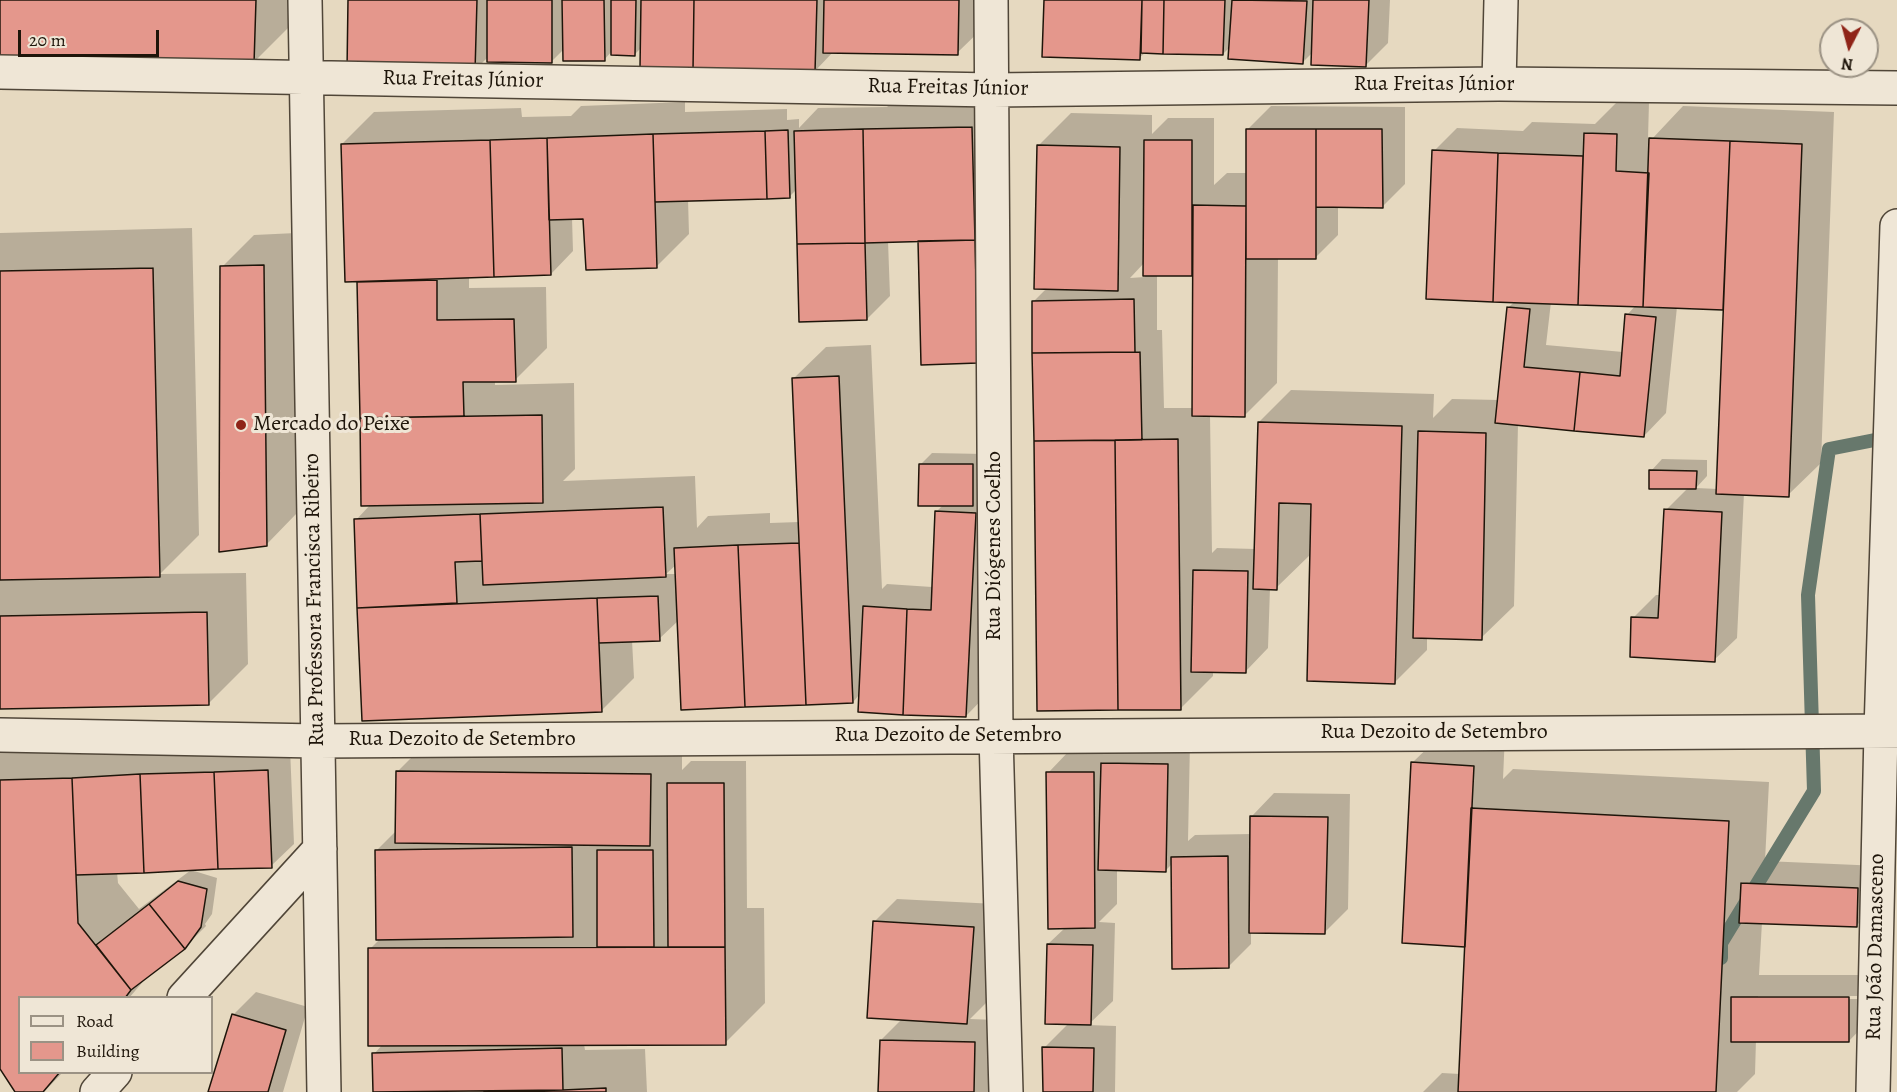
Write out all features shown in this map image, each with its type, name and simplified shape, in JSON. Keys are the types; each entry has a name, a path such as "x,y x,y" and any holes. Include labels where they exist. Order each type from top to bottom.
{"street":[{"name":"Rua Professora Francisca Ribeiro","path":"305,0 324,1092"},
{"name":"Rua Diógenes Coelho","path":"991,0 996,735 1006,1092"},
{"path":"1499,84 1501,0"},
{"name":"Rua Freitas Júnior","path":"0,72 993,90 1499,84 1897,88"},
{"name":"Rua João Damasceno","path":"1873,1092 1889,731 1897,226"},
{"name":"Rua Dezoito de Setembro","path":"0,735 317,741 1889,731"},
{"path":"186,996 320,849"},
{"path":"97,1092 113,1074"}],"building":[{"path":"0,0 256,0 254,64 0,56"},
{"path":"348,0 477,0 475,72 347,70"},
{"path":"487,0 552,0 552,63 487,62"},
{"path":"562,0 604,0 605,61 563,61"},
{"path":"611,0 636,0 635,56 611,55"},
{"path":"641,0 694,0 693,70 640,68"},
{"path":"694,0 817,0 815,72 693,70"},
{"path":"824,0 959,0 958,55 823,53"},
{"path":"1044,0 1142,0 1140,60 1042,57"},
{"path":"1142,0 1164,0 1163,54 1141,53"},
{"path":"1164,0 1225,0 1223,55 1163,54"},
{"path":"1232,0 1307,1 1303,64 1228,59"},
{"path":"1313,0 1369,0 1366,67 1311,65"},
{"path":"972,127 975,240 865,243 863,129"},
{"path":"863,129 865,243 797,244 794,131"},
{"path":"1246,129 1316,129 1316,259 1246,259"},
{"path":"1316,129 1382,129 1383,208 1316,207"},
{"path":"788,130 790,198 767,199 765,131"},
{"path":"765,131 767,199 655,202 653,134"},
{"path":"1584,133 1617,134 1616,171 1649,173 1643,307 1578,305"},
{"path":"653,134 657,268 586,270 583,219 549,220 547,138"},
{"path":"547,138 551,275 494,277 490,140"},
{"path":"1649,138 1730,141 1723,310 1643,307"},
{"path":"490,140 494,277 345,282 341,144"},
{"path":"1144,140 1192,140 1192,276 1143,276"},
{"path":"1730,141 1802,144 1789,497 1716,494"},
{"path":"1037,145 1120,147 1118,291 1034,289"},
{"path":"1432,150 1498,153 1493,302 1426,299"},
{"path":"1498,153 1583,156 1578,305 1493,302"},
{"path":"1193,205 1246,206 1245,417 1192,416"},
{"path":"975,240 978,363 921,365 918,241"},
{"path":"865,243 867,320 799,322 797,244"},
{"path":"264,265 267,546 219,552 220,266"},
{"path":"153,268 160,577 0,580 0,271"},
{"path":"437,280 437,320 514,319 516,382 463,382 464,416 360,418 357,282"},
{"path":"1134,299 1135,352 1032,353 1032,301"},
{"path":"1507,307 1530,309 1524,367 1580,372 1574,431 1495,423"},
{"path":"1625,314 1656,317 1644,437 1574,431 1580,372 1620,376"},
{"path":"1140,352 1142,440 1034,441 1032,353"},
{"path":"839,376 853,703 806,705 792,378"},
{"path":"542,415 543,503 361,506 360,418"},
{"path":"1258,422 1402,426 1395,684 1307,681 1311,504 1279,503 1277,590 1253,589"},
{"path":"1418,431 1486,433 1482,640 1413,638"},
{"path":"1178,439 1181,710 1118,710 1115,440"},
{"path":"1115,440 1118,710 1037,711 1034,441"},
{"path":"919,464 973,464 973,506 918,506"},
{"path":"1649,470 1697,471 1696,489 1649,489"},
{"path":"663,507 666,577 483,585 480,514"},
{"path":"1664,509 1722,512 1715,662 1630,657 1631,617 1658,618"},
{"path":"935,511 976,513 966,717 903,715 907,609 931,610"},
{"path":"480,514 482,561 455,562 457,603 357,608 354,519"},
{"path":"799,543 806,705 745,707 738,545"},
{"path":"738,545 745,707 681,710 674,548"},
{"path":"1193,570 1248,571 1246,673 1191,672"},
{"path":"658,596 660,641 599,643 597,598"},
{"path":"597,598 602,712 362,721 357,608"},
{"path":"863,606 907,609 903,715 858,712"},
{"path":"207,612 209,705 0,709 0,616"},
{"path":"1411,762 1474,766 1465,947 1402,943"},
{"path":"1101,763 1168,764 1166,872 1098,870"},
{"path":"268,770 272,868 218,869 214,772"},
{"path":"396,771 651,774 650,846 395,843"},
{"path":"214,772 218,869 144,873 140,774"},
{"path":"1046,772 1094,772 1095,928 1048,929"},
{"path":"140,774 144,873 76,875 72,778"},
{"path":"72,778 78,923 131,990 126,996 18,996 18,1074 58,1074 43,1092 15,1092 0,1069 0,780"},
{"path":"667,783 724,783 725,947 668,947"},
{"path":"1471,808 1729,821 1716,1092 1458,1092"},
{"path":"1250,816 1328,817 1325,934 1249,933"},
{"path":"572,847 573,937 376,940 375,850"},
{"path":"597,850 653,850 654,947 597,947"},
{"path":"1228,856 1229,968 1172,969 1171,857"},
{"path":"178,881 207,889 201,927 185,949 149,904"},
{"path":"1741,883 1858,888 1857,927 1739,923"},
{"path":"149,904 185,949 131,990 96,945"},
{"path":"873,921 974,927 967,1024 867,1018"},
{"path":"1047,944 1093,945 1091,1025 1045,1024"},
{"path":"725,947 726,1045 368,1046 368,948"},
{"path":"1731,997 1849,997 1849,1042 1731,1042"},
{"path":"232,1014 286,1030 268,1092 208,1092"},
{"path":"880,1040 975,1042 974,1092 878,1092"},
{"path":"1042,1047 1094,1048 1093,1092 1043,1092"},
{"path":"562,1048 563,1090 373,1092 372,1053"},
{"path":"606,1088 606,1092 484,1092 563,1090"}],"waterway":[{"path":"1721,958 1721,943 1814,791 1808,595 1829,449 1890,437"}],"place":[{"name":"Mercado do Peixe","path":"241,425"}]}
